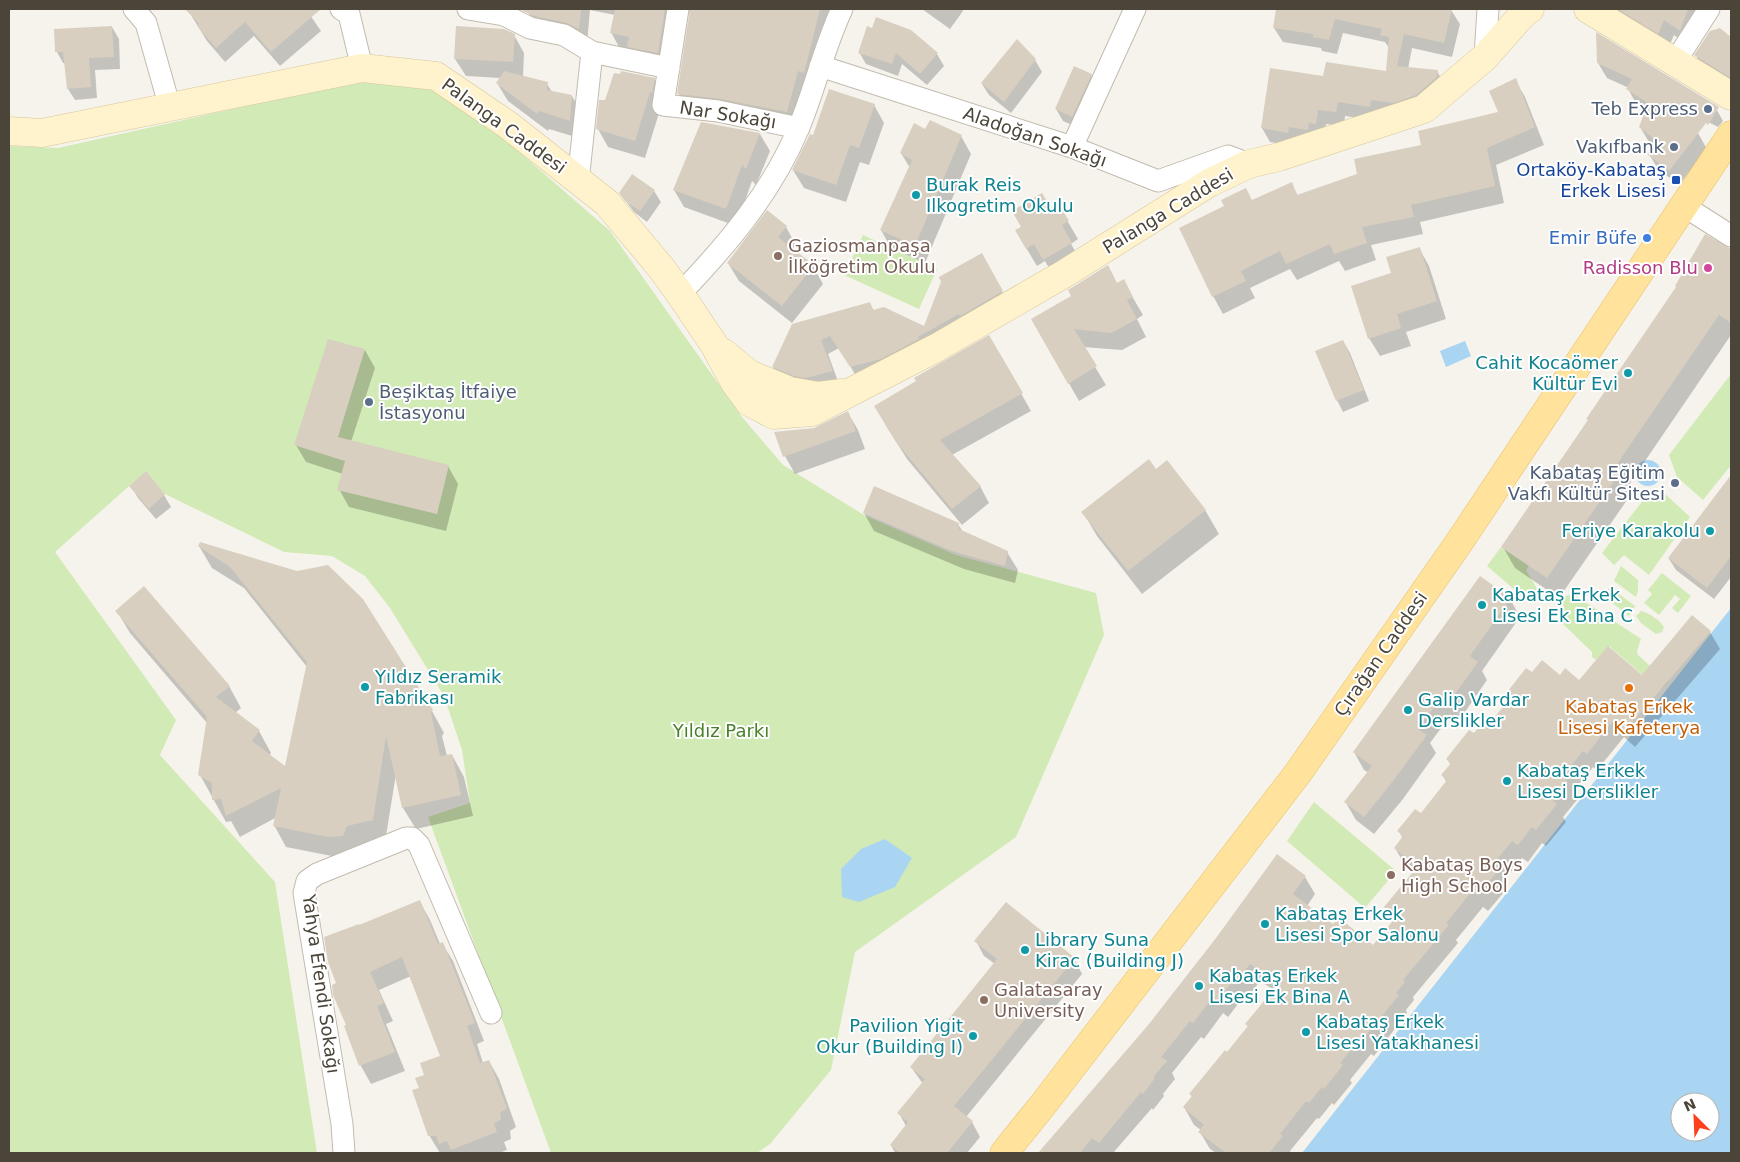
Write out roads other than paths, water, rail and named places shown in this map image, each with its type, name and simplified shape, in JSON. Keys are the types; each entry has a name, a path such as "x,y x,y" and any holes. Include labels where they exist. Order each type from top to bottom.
{"main road":[{"name":"Palanga Caddesi","path":"9,131 42,133 362,68 436,76 508,126 608,203 680,294 715,346 749,374 790,391 818,396 853,391 944,344 1064,274 1209,183 1249,164 1279,157 1424,109 1485,57 1524,13 1530,9"},
{"path":"1588,9 1731,96"},
{"name":"Çırağan Caddesi","path":"1004,1153 1298,773 1458,544 1731,135"}],"street":[{"path":"134,9 146,23 170,108"},
{"path":"468,9 504,15 530,28 564,36 592,52 668,68"},
{"name":"Nar Sokağı","path":"678,9 664,105 718,112 799,128"},
{"path":"680,294 708,265 769,188 799,128 842,9"},
{"path":"1072,147 1135,9"},
{"path":"1485,57 1488,9"},
{"path":"1675,62 1709,9"},
{"path":"347,11 362,68"},
{"path":"578,181 592,52"},
{"name":"Aladoğan Sokağı","path":"820,66 1072,147 1158,181 1228,156 1249,164"},
{"path":"1684,206 1731,236"},
{"name":"Yahya Efendi Sokağı","path":"344,1153 342,1124 304,892 308,881 317,874 406,838 412,838 419,845 491,1013"}],"water":[{"path":"1465,341 1471,356 1446,367 1440,351"},
{"path":"1648,460 1657,464 1661,473 1657,482 1648,486 1639,482 1635,473 1639,464"},
{"path":"1731,608 1731,1153 1302,1153"},
{"path":"885,839 912,858 895,887 859,902 842,897 841,869 861,849"}],"place":[{"name":"Teb Express","path":"1708,109"},
{"name":"Vakıfbank","path":"1674,147"},
{"name":"Ortaköy-Kabataş Erkek Lisesi","path":"1676,180"},
{"name":"Burak Reis Ilkogretim Okulu","path":"916,195"},
{"name":"Emir Büfe","path":"1647,238"},
{"name":"Gaziosmanpaşa İlköğretim Okulu","path":"778,256"},
{"name":"Radisson Blu","path":"1708,268"},
{"name":"Cahit Kocaömer Kültür Evi","path":"1628,373"},
{"name":"Beşiktaş İtfaiye İstasyonu","path":"369,402"},
{"name":"Kabataş Eğitim Vakfı Kültür Sitesi","path":"1675,483"},
{"name":"Feriye Karakolu","path":"1710,531"},
{"name":"Kabataş Erkek Lisesi Ek Bina C","path":"1482,605"},
{"name":"Yıldız Seramik Fabrikası","path":"365,687"},
{"name":"Kabataş Erkek Lisesi Kafeterya","path":"1629,688"},
{"name":"Galip Vardar Derslikler","path":"1408,710"},
{"name":"Kabataş Erkek Lisesi Derslikler","path":"1507,781"},
{"name":"Kabataş Boys High School","path":"1391,875"},
{"name":"Kabataş Erkek Lisesi Spor Salonu","path":"1265,924"},
{"name":"Library Suna Kirac (Building J)","path":"1025,950"},
{"name":"Kabataş Erkek Lisesi Ek Bina A","path":"1199,986"},
{"name":"Galatasaray University","path":"984,1000"},
{"name":"Kabataş Erkek Lisesi Yatakhanesi","path":"1306,1032"},
{"name":"Pavilion Yigit Okur (Building I)","path":"973,1036"}],"park label":[{"name":"Yıldız Parkı","path":"721,731"}]}
